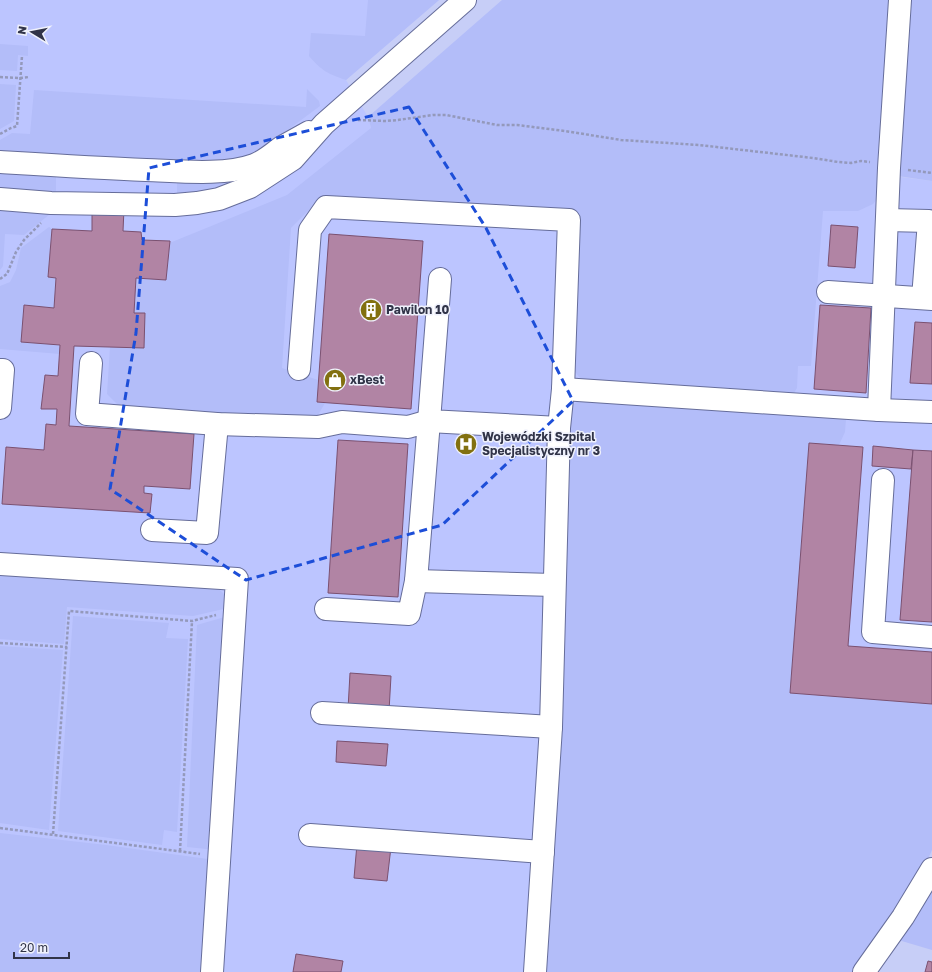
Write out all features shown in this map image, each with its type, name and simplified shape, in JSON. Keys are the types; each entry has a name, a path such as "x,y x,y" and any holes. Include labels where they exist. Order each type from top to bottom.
{"street":[{"path":"0,199 51,203 175,205 219,199 250,187 293,159 324,124 465,0"},
{"path":"879,410 889,168 900,0"},
{"path":"0,162 54,166 215,172 255,165 324,124"},
{"path":"298,369 310,230 326,207 569,220 562,390 558,428 551,726 535,972"},
{"path":"828,292 927,298 929,221 887,220"},
{"path":"326,609 409,614 416,581 440,280"},
{"path":"91,363 87,414 216,424 318,427 342,422 408,427 429,421 558,428"},
{"path":"0,370 3,370 0,408"},
{"path":"562,390 932,412"},
{"path":"152,530 207,533 216,424"},
{"path":"883,480 873,632 932,637"},
{"path":"0,564 237,579 212,972"},
{"path":"416,581 554,586"},
{"path":"322,713 551,726"},
{"path":"310,835 543,852"},
{"path":"864,972 903,917 932,869"}],"path":[{"path":"0,134 17,126 22,56"},
{"path":"0,77 29,77"},
{"path":"341,109 355,119 362,121 398,120 433,115 446,115 497,125 517,125 621,140 699,145 838,162 851,163 868,161 889,168 932,173"},
{"path":"0,280 7,274 16,252 24,240 44,220"},
{"path":"53,834 69,611 192,621 235,609"},
{"path":"180,851 192,621"},
{"path":"0,643 67,647"},
{"path":"0,828 220,856"}],"highlighted area":[{"path":"409,107 486,228 573,401 442,525 246,580 110,489 136,333 149,168"}],"shaded area":[{"name":"Wojewódzki Szpital Specjalistyczny nr 3","path":"0,0 439,0 346,80 368,117 371,128 877,174 932,181 932,732 541,972 0,972"},
{"path":"368,0 439,0 346,80 330,74 322,69 309,56 311,33 365,36"},
{"path":"502,0 889,0 877,174 883,175 879,197 873,204 858,211 823,211 811,366 798,366 797,388 791,398 589,382 579,377 571,366 572,211 321,198 291,228 282,368 318,380 317,402 325,403 318,415 305,420 130,408 118,405 107,394 110,347 144,348 145,314 134,313 136,278 166,280 170,241 172,242 287,195 371,128 368,117"},
{"path":"910,0 932,0 932,181 898,176"},
{"path":"0,44 28,46 28,56 18,55 17,71 0,70"},
{"path":"0,84 16,85 14,121 0,129"},
{"path":"307,89 319,101 320,106 254,155 238,160 186,163 0,153 0,140 12,133 30,134 34,90 306,107"},
{"path":"262,168 242,184 197,196 177,195 177,179"},
{"path":"0,170 56,173 56,191 50,198 0,192"},
{"path":"0,209 50,214 24,235 5,234 3,266 0,270"},
{"path":"49,227 52,229 48,277 56,278 54,308 24,305 21,342 60,345 60,354 0,349 0,286 10,282 16,270 21,248"},
{"path":"582,398 812,415 846,419 845,432 839,445 809,443 790,693 932,704 932,850 922,873 854,972 541,972 569,408"},
{"path":"0,569 217,587 224,594 228,608 193,616 67,607 64,644 0,639"},
{"path":"73,616 169,623 166,638 188,639 177,832 164,830 162,845 58,831"},
{"path":"228,616 216,850 187,847 197,625"},
{"path":"0,646 63,650 49,830 0,823"},
{"path":"0,833 106,845 215,860 208,972 0,972"},
{"path":"932,882 932,950 895,939"}],"building":[{"path":"92,207 124,209 123,231 141,232 142,240 170,241 166,280 136,278 134,313 145,313 144,348 74,346 69,426 194,434 190,489 144,486 144,493 152,494 150,513 2,504 6,447 44,450 46,424 56,425 57,409 41,409 45,375 58,376 60,345 21,342 24,305 54,308 56,278 48,277 52,229 92,231"},
{"path":"831,225 858,227 855,268 828,266"},
{"name":"Pawilon 10","path":"329,234 423,241 411,409 317,402"},
{"path":"820,305 871,308 866,393 814,389"},
{"path":"915,322 932,323 932,384 910,383"},
{"path":"338,440 408,444 398,597 328,593"},
{"path":"809,443 863,447 848,646 932,652 932,704 790,693"},
{"path":"873,446 913,450 911,469 872,466"},
{"path":"913,450 932,451 932,622 900,620"},
{"path":"350,673 391,676 389,711 348,709"},
{"path":"337,741 388,744 386,766 336,762"},
{"path":"357,844 391,847 387,881 354,878"},
{"path":"296,954 343,961 341,972 293,972"},
{"path":"928,961 932,962 932,972 925,972"}],"place":[{"name":"Pawilon 10","path":"371,310"},
{"name":"xBest","path":"335,380"},
{"name":"Wojewódzki Szpital Specjalistyczny nr 3","path":"466,444"}]}
